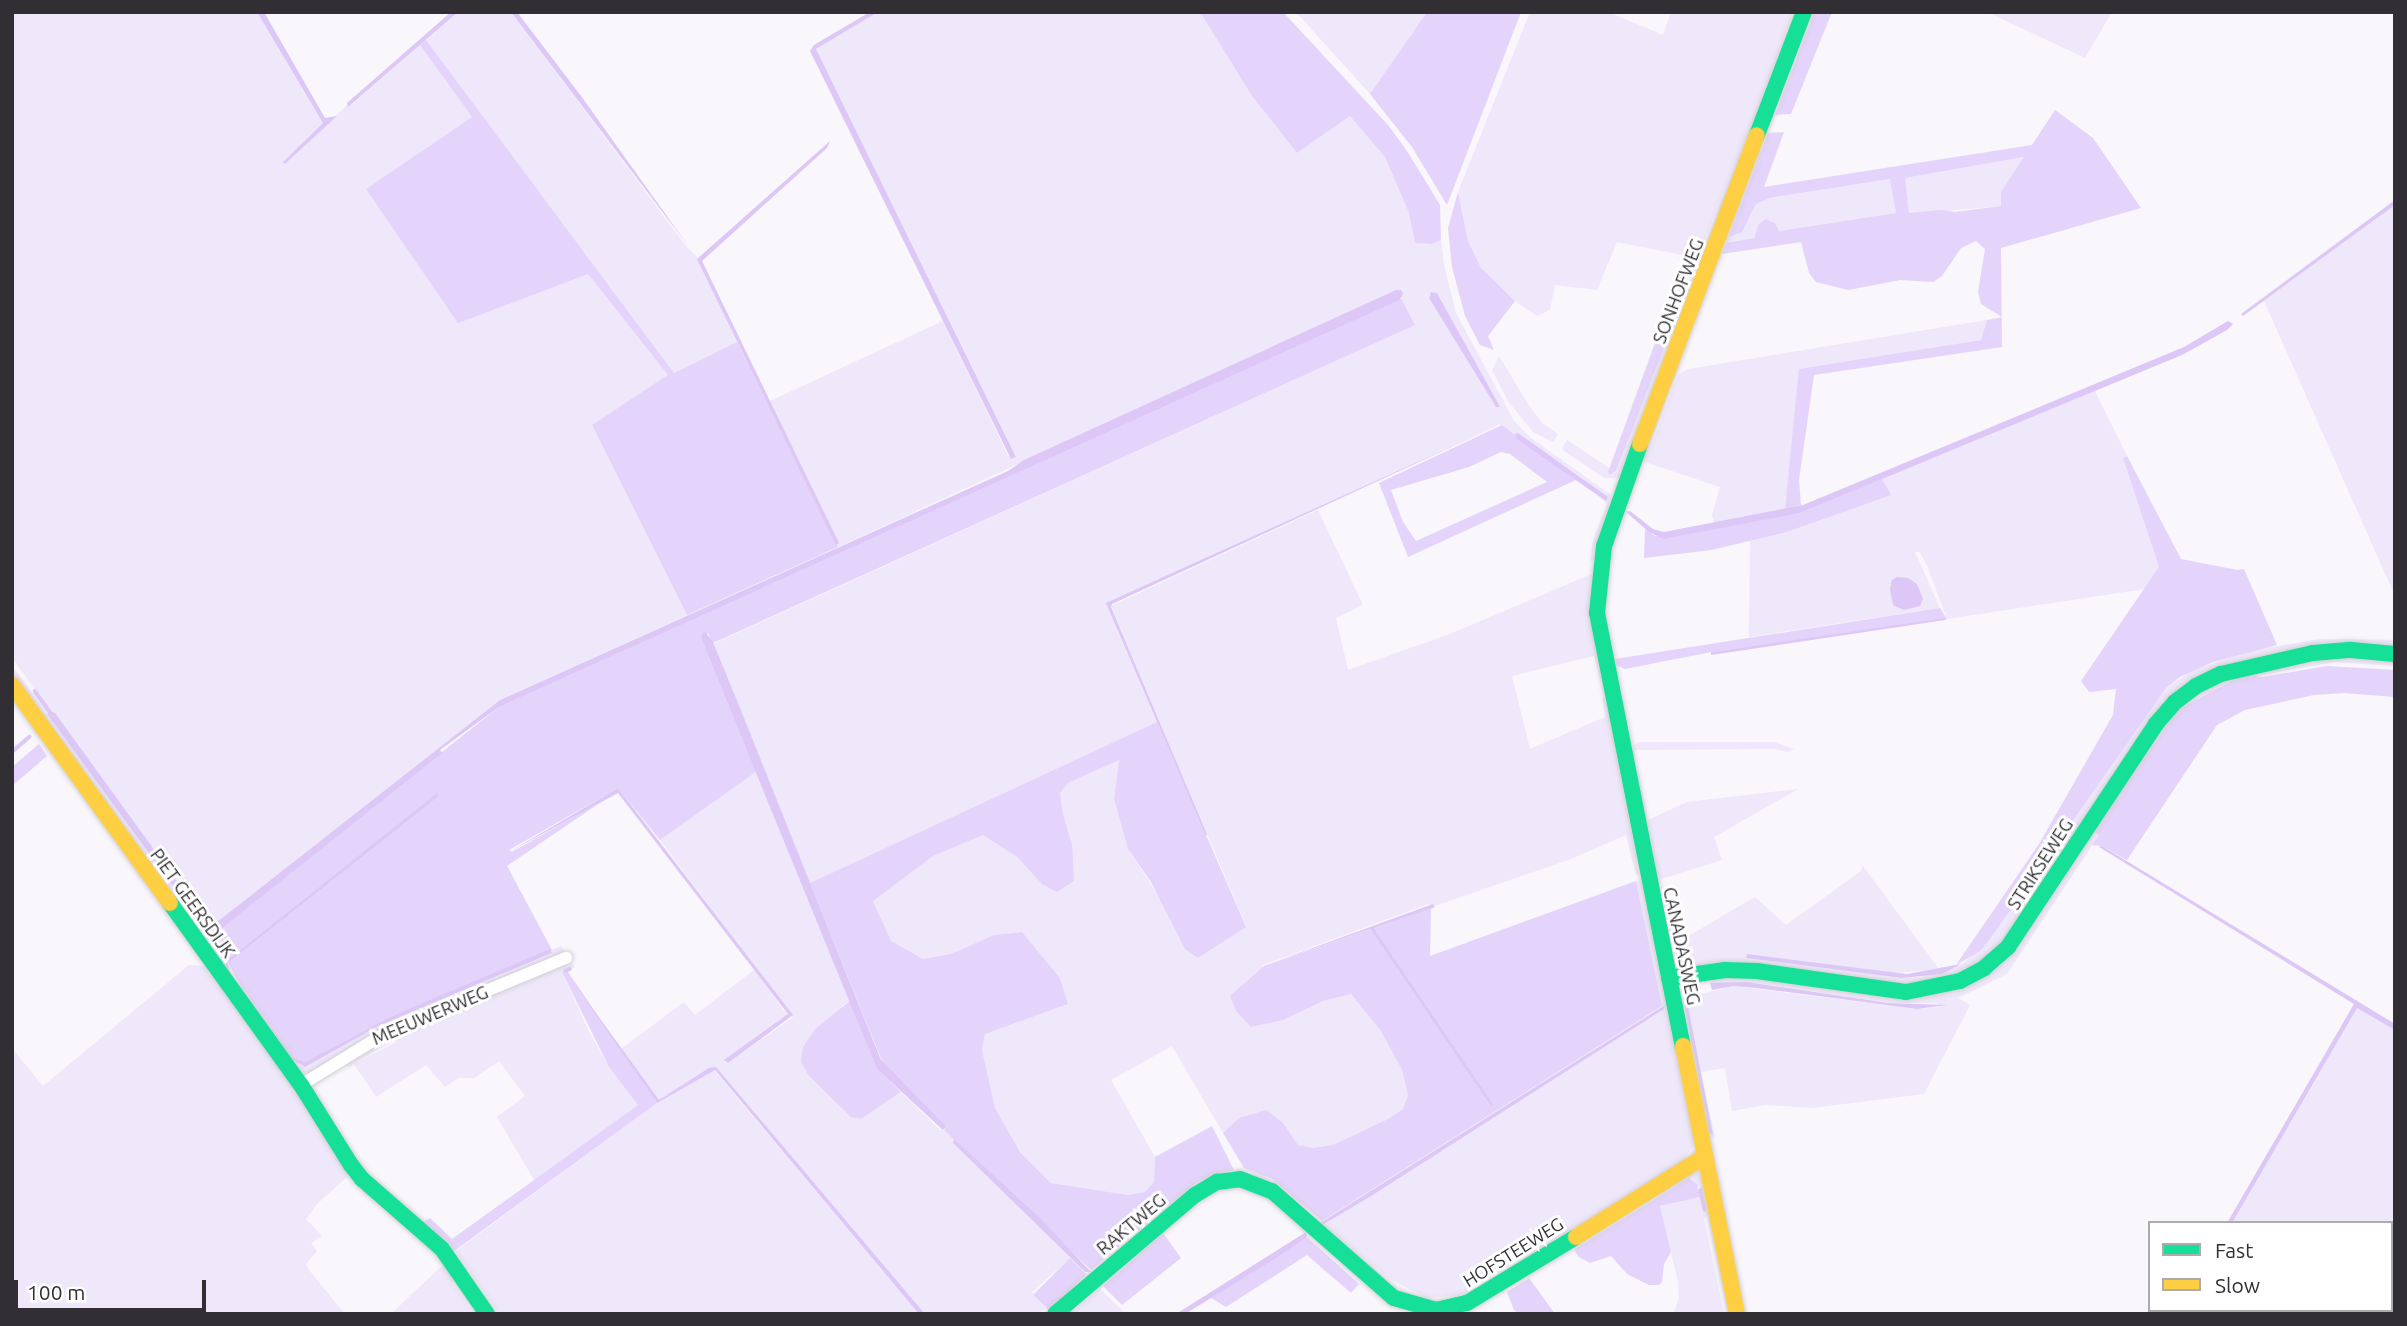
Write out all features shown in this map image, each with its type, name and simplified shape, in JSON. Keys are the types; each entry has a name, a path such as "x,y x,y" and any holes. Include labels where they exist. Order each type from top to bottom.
{"street":[{"name":"SONHOFWEG","path":"1598,586 1610,526 1804,12"},
{"name":"CANADASWEG","path":"1598,586 1602,645 1737,1314"},
{"name":"STRIKSEWEG","path":"1669,978 1725,970 1757,971 1906,992 1960,981 1984,968 2008,947 2156,724 2175,702 2196,686 2221,674 2268,662 2351,650 2395,654"},
{"name":"PIET GEERSDIJK","path":"12,685 301,1085 362,1178 442,1249 487,1314"},
{"name":"MEEUWERWEG","path":"301,1085 387,1032 566,958"},
{"name":"HOFSTEEWEG","path":"1240,1179 1272,1191 1394,1298 1436,1310 1458,1306 1476,1298 1705,1156"},
{"name":"RAKTWEG","path":"1055,1314 1206,1187 1240,1179"}],"shaded area":[{"path":"12,12 257,12 323,123 286,164 347,105 350,106 420,45 472,117 366,189 588,274 669,376 592,425 687,615 500,700 212,926 209,945 299,1065 378,1026 551,954 551,950 561,946 567,954 311,1073 301,1072 12,683 12,666 32,693 37,693 12,657","holes":["52,711 200,913 196,917 47,714"]},
{"path":"257,12 264,12 325,118 337,116 285,164 283,162 323,123"},
{"path":"451,12 458,12 348,107 347,103"},
{"path":"458,12 511,12 686,246 697,257 737,342 674,373 426,40"},
{"path":"511,12 517,12 581,96 689,247"},
{"path":"870,12 878,12 816,49 1016,457 1011,459 810,51 814,45"},
{"path":"878,12 1200,12 1252,96 1297,153 1350,116 1385,157 1409,213 1415,243 1432,244 1441,240 1456,313 1514,421 1531,438 1611,495 1596,559 1590,561 1593,540 1607,504 1596,494 1606,501 1580,476 1500,424 1109,602 1119,634 1157,722 810,883 713,644 1415,325 1401,298 1401,290 1396,290 838,547 770,401 943,321 1008,456 1016,456 816,49","holes":["1437,293 1496,407 1429,294"]},
{"path":"1200,12 1283,12 1388,125 1407,151 1440,205 1441,240 1432,244 1415,243 1409,213 1385,157 1350,116 1297,153 1252,96"},
{"path":"1296,12 1427,12 1370,94"},
{"path":"1427,12 1521,12 1447,205 1412,147 1370,94"},
{"path":"1530,12 1608,12 1663,35 1671,12 1793,12 1677,333 1669,333 1673,324 1675,325 1739,151 1698,258 1617,242 1597,290 1555,285 1550,310 1537,316 1515,301 1481,268 1468,241 1458,192"},
{"path":"1814,12 1832,12 1791,114 1775,115"},
{"path":"1987,12 2112,12 2085,58"},
{"path":"426,40 674,373 737,342 838,547 687,615 592,425 668,375 588,274 458,323 366,189 472,117 420,45"},
{"path":"2055,110 2093,138 2141,208 2001,248 2002,317 1981,304 1978,292 1985,249 1976,241 1961,248 1942,276 1933,282 1900,280 1848,290 1816,282 1809,273 1801,242 1722,254 1726,243 1754,238 1758,225 1766,219 1775,223 1779,231 1896,213 1890,179 1769,198 1756,204 1742,232 1729,237 1768,133 1784,132 1764,187 2032,145","holes":["2024,157 2001,192 2001,206 1955,212 1941,210 1909,213 1905,178"]},
{"path":"1764,129 1750,218 1755,204 1769,198 1891,179 1896,213 1778,231 1771,220 1758,225 1754,238 1726,243"},
{"path":"830,141 827,148 702,261 839,543 836,545 697,259"},
{"path":"2025,157 2001,192 2002,206 1909,214 1905,178"},
{"path":"1458,192 1468,241 1481,268 1515,301 1488,336 1494,350 1480,345 1465,316 1452,267 1448,228"},
{"path":"2395,200 2395,205 2243,316 2241,314"},
{"path":"2395,205 2395,596 2264,301"},
{"path":"1401,290 1403,294 1399,300 499,707 440,750 442,753 215,934 209,932 212,926 500,700 1008,471 1024,460"},
{"path":"1431,292 1437,293 1500,407 1496,407 1429,298"},
{"path":"1401,298 1415,325 713,643 708,633 701,638 756,772 660,840 618,788 509,850 512,852 607,798 507,866 552,950 390,1017 305,1062 294,1058 239,983 228,963 437,798 437,793 226,961 209,943 211,934 499,707"},
{"path":"2002,317 2002,347 1814,375 1799,480 1801,505 1785,509 1799,369 1981,340 1987,320"},
{"path":"1987,320 1981,340 1800,369 1785,509 1714,523 1712,515 1720,487 1642,461 1685,338 1647,457 1678,375 1688,369"},
{"path":"2228,321 2233,324 2227,330 2182,355 1800,513 1663,539 1649,532 1626,512 1630,511 1653,529 1664,532 1803,505 2184,347"},
{"path":"1667,340 1673,343 1619,478 1604,478 1563,450 1563,446 1567,440 1609,468 1610,475 1616,472"},
{"path":"1655,343 1666,343 1616,471 1610,475 1608,472"},
{"path":"1499,356 1542,423 1558,434 1553,442 1533,432 1508,401 1492,370"},
{"path":"2095,391 2127,456 2123,458 2159,567 2145,589 1947,619 1928,568 1920,552 1915,552 1940,608 1749,637 1750,541 1787,532 1890,495 1882,479"},
{"path":"1501,424 1112,604 1206,836 1106,603"},
{"path":"1502,425 1576,480 1408,557 1379,483","holes":["1501,452 1510,454 1547,482 1416,541 1403,522 1391,490 1469,467"]},
{"path":"1518,433 1608,497 1606,501 1517,439 1515,434"},
{"path":"2127,456 2181,559 2244,569 2277,645 2213,662 2180,677 2166,688 1987,943 1980,951 1956,965 2039,844 2113,715 2116,689 2089,692 2081,681 2159,567 2123,458"},
{"path":"1882,479 1891,495 1787,532 1711,550 1644,558 1645,529 1655,536 1800,513"},
{"path":"1318,510 1363,605 1336,618 1348,670 1450,634 1594,573 1603,689 1594,656 1512,676 1530,749 1605,717 1602,698 1608,697 1639,874 1636,875 1626,835 1571,859 1435,906 1428,904 1263,965 1259,973 1244,983 1251,1027 1283,1020 1323,1001 1351,994 1381,1031 1402,1070 1408,1095 1403,1109 1388,1119 1333,1145 1313,1148 1298,1145 1283,1123 1239,1118 1223,1133 1172,1046 1111,1080 1155,1157 1154,1182 1146,1192 1128,1195 1051,1183 1020,1152 995,1108 982,1050 985,1034 1068,1004 1060,978 1022,932 994,935 951,954 923,959 890,941 873,900 933,856 983,835 1017,857 1042,884 1072,844 1060,793 1068,783 1119,760 1114,799 1128,849 1198,958 1246,926 1111,606"},
{"path":"1897,577 1908,578 1917,584 1923,599 1920,606 1904,610 1893,605 1890,589 1892,580"},
{"path":"1940,608 1947,619 1711,652 1625,669 1616,665 1615,659"},
{"path":"1946,618 1945,620 1711,655 1711,652"},
{"path":"704,631 712,640 736,698 881,1060 946,1126 943,1130 877,1069 701,638"},
{"path":"2320,639 2395,640 2395,650 2199,679 1996,954 1931,986 1681,968 1676,964 1656,894 1662,892 1673,945 1755,897 1786,925 1861,871 1863,866 1939,969 1894,973 1746,957 1902,978 1921,977 1961,965 2166,688 2194,670 2248,651"},
{"path":"2315,656 2395,658 2395,666 2334,662 2231,681 2178,710 2094,831 2099,835 2007,974 1958,998 1970,1005 1924,1094 1812,1108 1765,1105 1732,1111 1725,1068 1701,1072 1687,1001 1693,996 1733,986 1917,1009 1940,1007 1937,1003 1889,1003 1757,983 1710,983 1708,978 1699,980 1700,985 1684,994 1715,1138 1706,1139 1681,989 1684,984 1714,975 1890,994 1978,977 2159,726 2197,690"},
{"path":"2327,666 2395,670 2395,697 2344,693 2314,695 2245,710 2217,725 2127,860 2102,846 2092,845 2099,835 2093,831 2178,710 2231,681 2251,675 2262,677"},
{"path":"50,711 55,713 200,913 200,917 194,915 47,714"},
{"path":"1157,722 1246,927 1198,958 1185,949 1151,882 1128,849 1114,799 1119,760 1068,783 1060,793 1072,844 1074,881 1057,892 1042,884 1017,857 983,835 933,856 873,901 891,941 923,959 951,954 994,935 1022,932 1060,978 1068,1004 985,1034 982,1050 995,1108 1020,1152 1051,1183 1128,1195 1145,1192 1154,1182 1155,1157 1212,1126 1234,1170 1214,1174 1196,1183 1091,1270 944,1130 946,1126 884,1066 810,883"},
{"path":"1640,742 1774,742 1794,749 1788,752 1774,749 1635,750 1635,758 1627,757 1632,746"},
{"path":"39,744 47,756 12,786 12,767"},
{"path":"1638,771 1648,820 1687,802 1798,789 1714,837 1722,860 1658,880 1631,774"},
{"path":"756,772 850,1001 842,1006 822,1087 851,1117 861,1119 901,1092 940,1130 944,1130 954,1139 953,1143 1070,1258 1032,1292 1045,1308 1039,1314 925,1314 716,1067 659,1101 621,1049 684,1002 695,1015 754,970 788,1016 724,1062 728,1063 793,1017 660,840"},
{"path":"618,788 793,1015 728,1063 724,1060 788,1014 618,793 509,852"},
{"path":"438,792 437,798 228,963 230,972 209,943 226,961"},
{"path":"2102,846 2395,1024 2395,1030 2357,1008 2233,1221 2228,1221 2354,1004 2099,847"},
{"path":"1636,881 1645,881 1695,1126 1693,1147 1678,1166 1473,1296 1453,1303 1433,1305 1411,1301 1390,1290 1277,1190 1244,1168 1256,1171 1273,1181 1323,1225 1666,1006 1662,1006","holes":["1326,1227 1388,1278 1427,1298 1460,1295 1551,1242 1469,1293 1449,1301 1435,1302 1403,1293"]},
{"path":"1636,881 1662,1006 1322,1221 1272,1179 1244,1168 1223,1133 1239,1118 1266,1110 1283,1123 1298,1145 1313,1148 1333,1145 1388,1119 1403,1109 1408,1095 1402,1070 1381,1031 1351,994 1323,1001 1283,1020 1251,1027 1236,1011 1230,996 1264,966 1370,929 1492,1108 1493,1104 1374,928 1431,908 1430,956"},
{"path":"1433,904 1435,907 1374,928 1493,1104 1492,1108 1370,929 1263,966"},
{"path":"550,949 552,953 378,1026 305,1067 293,1060 238,983 294,1058 305,1062 390,1017"},
{"path":"1747,954 1907,974 1961,964 1942,974 1902,978 1746,958"},
{"path":"563,963 572,963 575,967 562,972 588,1030 609,1067 639,1105 534,1180 497,1117 525,1096 499,1061 474,1078 458,1078 445,1087 426,1065 376,1097 354,1064 349,1067 342,1063 356,1052","holes":["394,1040 397,1042 354,1064"]},
{"path":"189,965 204,966 285,1068 350,1179 347,1177 317,1204 306,1219 322,1236 311,1243 317,1251 306,1264 345,1314 12,1314 12,1048 43,1086"},
{"path":"562,972 568,972 657,1103 450,1254 421,1224 430,1218 452,1239 638,1105 609,1067"},
{"path":"569,976 659,1100 709,1068 716,1067 925,1314 919,1314 715,1070 657,1103"},
{"path":"1747,982 1888,1003 1947,1005 1917,1009 1756,988 1733,986 1712,990 1710,983"},
{"path":"1700,985 1701,992 1687,1001 1713,1135 1709,1132 1683,998 1688,990"},
{"path":"850,1001 877,1069 901,1092 861,1119 851,1117 809,1076 801,1062 803,1047 815,1029"},
{"path":"1665,1005 1664,1009 1371,1196 1324,1224 1320,1223"},
{"path":"2357,1007 2395,1030 2393,1281 2393,1221 2233,1221"},
{"path":"713,1069 919,1314 500,1314 456,1251 657,1103"},
{"path":"954,1139 1040,1218 1091,1272 1085,1272 953,1143"},
{"path":"1684,1172 1696,1172 1705,1180 1733,1314 1728,1314 1707,1215 1704,1219 1724,1314 1673,1314 1679,1299 1678,1282 1660,1206 1700,1197 1702,1211 1706,1211 1703,1191 1691,1178 1625,1214 1578,1243 1574,1250 1574,1241"},
{"path":"1689,1178 1697,1184 1700,1197 1660,1206 1671,1252 1664,1264 1662,1282 1659,1285 1649,1285 1627,1274 1611,1256 1590,1263 1579,1257 1574,1250 1578,1247"},
{"path":"1306,1232 1307,1237 1276,1258 1185,1314 1176,1314"},
{"path":"1163,1233 1181,1258 1122,1305 1103,1286"},
{"path":"1307,1237 1359,1284 1351,1293 1307,1255 1226,1307 1211,1298"},
{"path":"1070,1258 1086,1274 1049,1311 1033,1295"},
{"path":"446,1262 453,1284 473,1314 391,1314"},
{"path":"1529,1278 1555,1314 1519,1314 1514,1310 1507,1292"},
{"path":"1103,1286 1101,1290 1126,1314 1071,1314"},
{"path":"2205,1312 2376,1312 2376,1314"}],"waterway":[{"path":"35,691 51,713"},
{"path":"12,752 29,737"},
{"path":"565,971 570,969"},
{"path":"1701,1190 1705,1210"}],"traffic: fast":[{"path":"1757,135 1804,12"},
{"path":"1640,444 1604,546 1597,613 1683,1046"},
{"path":"1669,978 1725,970 1757,971 1906,992 1960,981 1984,968 2008,947 2156,724 2175,702 2196,686 2221,674 2313,653 2351,650 2395,654"},
{"path":"170,903 301,1085 351,1165 362,1179 442,1249 487,1314"},
{"path":"1055,1314 1195,1195 1217,1182 1240,1179 1272,1191 1394,1298 1436,1310 1467,1303 1576,1237"}],"traffic: slow":[{"path":"1640,444 1757,135"},
{"path":"12,685 170,903"},
{"path":"1683,1046 1737,1314"},
{"path":"1576,1237 1705,1156"}]}
